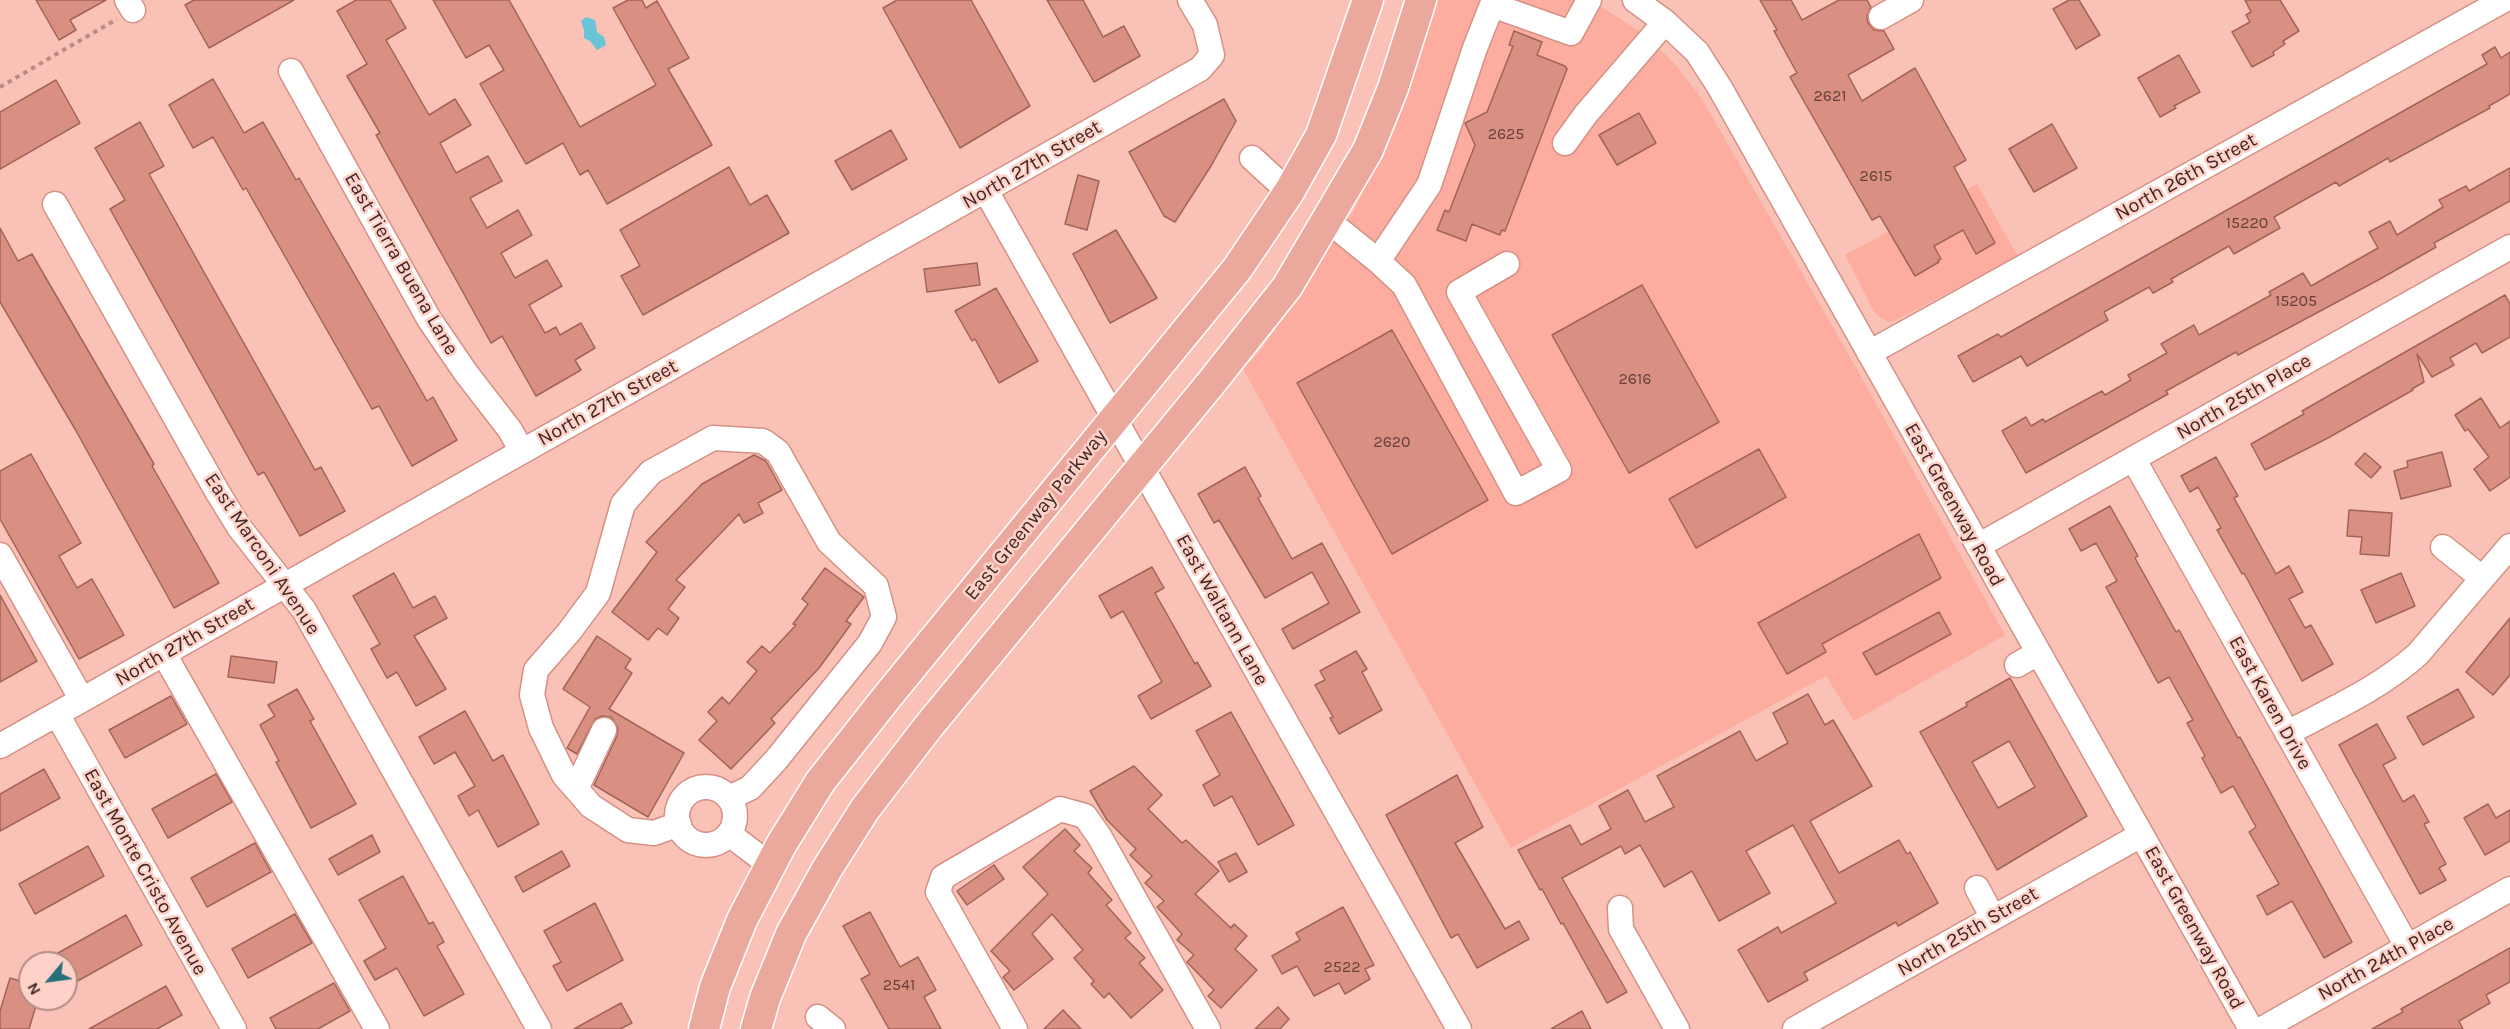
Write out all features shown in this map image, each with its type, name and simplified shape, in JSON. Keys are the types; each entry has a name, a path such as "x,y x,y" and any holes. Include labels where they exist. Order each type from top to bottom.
{"main road":[{"name":"East Greenway Parkway","path":"704,1029 715,987 742,920 770,865 820,783 1237,269 1289,192 1321,135 1368,0"},
{"path":"756,1029 765,998 791,934 827,869 865,808 928,727 1287,287 1368,150 1393,88 1421,0"},
{"path":"1289,192 1326,219"}],"street":[{"name":"North 27th Street","path":"0,746 1200,69 1212,55 1205,26 1191,0"},
{"path":"1378,261 1429,185 1475,48 1492,6 1571,33 1589,0"},
{"name":"East Greenway Road","path":"1635,0 1665,22 1697,52 1720,88 1978,546 2028,659 2141,835 2251,1029"},
{"path":"1881,17 1911,0"},
{"name":"North 26th Street","path":"1869,353 2504,0"},
{"path":"1565,143 1586,114 1665,22"},
{"name":"East Tierra Buena Lane","path":"291,71 429,319 466,373 510,430 522,451"},
{"path":"1252,158 1289,192"},
{"name":"East Waltann Lane","path":"986,191 1459,1029"},
{"name":"East Marconi Avenue","path":"55,204 218,493 239,527 304,610 539,1029"},
{"path":"1326,219 1404,285 1516,493 1559,470 1459,292 1506,264"},
{"name":"North 25th Place","path":"1978,546 2510,247"},
{"path":"678,824 654,833 628,830 591,806 564,775 541,728 532,695 536,670 598,593 623,504 651,472 713,438 763,441 778,452 829,542 876,586 884,617 870,643 776,760 750,788 729,798"},
{"name":"East Karen Drive","path":"2134,460 2407,946"},
{"path":"2287,733 2379,685 2401,670 2418,654 2510,546"},
{"path":"2443,548 2482,578"},
{"path":"0,555 82,700"},
{"path":"164,654 377,1029"},
{"name":"East Monte Cristo Avenue","path":"57,714 234,1029"},
{"path":"576,789 604,730"},
{"path":"714,787 729,798 734,806 735,816 729,834 712,844 702,844 685,836 678,824 678,809 681,800 695,789 714,787"},
{"path":"1015,1029 938,892 943,877 1060,809 1085,816 1099,836 1208,1029"},
{"path":"729,834 770,865"},
{"name":"North 25th Street","path":"1795,1029 2141,835"},
{"path":"1977,888 1993,918"},
{"name":"North 24th Place","path":"2262,1029 2510,889"},
{"path":"1620,908 1622,929 1677,1029"}],"path":[{"path":"0,87 130,5"}],"shaded area":[{"path":"1436,0 1591,0 1645,35 1675,64 1702,99 1850,357 2005,635 1854,721 1826,676 1511,848 1243,369 1262,349 1354,210 1390,137"},
{"path":"1977,184 2018,257 1896,320 1888,322 1881,318 1874,312 1845,255"}],"water":[{"path":"586,17 595,20 597,32 604,37 606,45 597,50 590,41 584,38 581,21"}],"building":[{"path":"36,0 106,0 70,20 76,30 59,40"},
{"path":"194,0 294,0 209,48 185,5"},
{"path":"356,0 390,0 406,28 386,40 429,115 455,99 471,125 440,143 456,173 488,156 502,181 470,198 487,228 518,210 532,235 501,253 515,278 547,260 562,286 529,305 545,333 556,327 560,335 581,323 595,348 575,360 581,370 536,396 502,336 491,343 376,135 380,133 347,76 367,64 337,11"},
{"path":"433,0 509,0 580,127 656,85 613,8 628,0 642,0 646,8 657,1 689,58 668,69 712,145 607,204 588,170 580,175 563,143 526,164 480,84 504,70 489,45 466,58"},
{"path":"897,0 971,0 1030,106 960,148 883,8"},
{"path":"1047,0 1083,0 1103,37 1124,26 1140,56 1094,82"},
{"path":"1760,0 1791,0 1802,20 1839,0 1867,0 1871,7 1867,16 1868,23 1874,30 1884,31 1894,49 1848,75 1862,101 1915,68 1966,160 1954,167 1995,243 1976,254 1963,230 1934,246 1941,259 1915,276 1880,216 1872,220 1790,77 1797,73"},
{"path":"2069,0 2079,0 2100,35 2076,49 2053,9"},
{"path":"2245,0 2280,0 2299,31 2283,41 2285,44 2273,52 2274,55 2252,67 2232,32 2250,22 2246,15 2251,12"},
{"path":"1514,31 1542,42 1537,55 1565,66 1567,69 1505,231 1502,230 1500,235 1472,224 1466,241 1437,230 1445,210 1449,212 1475,145 1465,123 1487,112 1513,46 1509,45"},
{"path":"2495,47 2501,58 2510,52 2510,94 2489,106 2490,108 2390,162 2388,158 2339,186 2336,182 2274,217 2280,228 2234,254 2229,246 2171,279 2173,282 2153,293 2149,287 2104,312 2108,320 2027,366 2021,356 1973,382 1958,356 1998,334 2001,337 2487,64 2482,55"},
{"path":"2179,55 2200,92 2174,106 2176,108 2160,117 2138,78"},
{"path":"213,79 244,133 263,122 296,180 299,178 427,401 433,397 457,440 412,466 379,406 372,409 246,188 243,190 213,137 193,148 169,105"},
{"path":"56,80 80,123 0,169 0,112"},
{"path":"1224,99 1236,121 1211,166 1175,222 1164,216 1129,152"},
{"path":"1639,113 1656,143 1617,165 1599,135"},
{"path":"140,122 164,166 149,174 315,470 321,467 345,511 300,536 264,472 258,475 110,209 125,200 95,148"},
{"path":"2052,124 2077,168 2034,192 2009,149"},
{"path":"891,130 907,159 852,190 835,161"},
{"path":"729,167 750,205 767,195 789,233 643,315 621,276 640,266 620,230"},
{"path":"2510,168 2510,201 2434,243 2436,247 2380,279 2238,355 2236,352 2166,391 2168,394 2026,473 2002,431 2026,417 2031,426 2043,419 2045,422 2102,391 2105,395 2131,380 2128,375 2167,353 2161,344 2194,325 2199,335 2271,295 2269,292 2303,273 2311,286 2378,248 2369,232 2390,221 2397,235 2443,207 2439,200 2466,186 2469,191"},
{"path":"1078,175 1099,181 1087,230 1065,224"},
{"path":"0,228 18,261 32,254 154,464 152,466 219,583 174,608 75,429 0,302"},
{"path":"1116,230 1157,298 1110,323 1073,254"},
{"path":"977,263 980,285 927,292 924,269"},
{"path":"1642,285 1719,422 1629,473 1552,335"},
{"path":"996,288 1038,361 999,383 975,339 972,341 955,311"},
{"path":"2505,295 2510,304 2510,337 2482,353 2476,343 2450,358 2454,365 2432,377 2417,354 2424,382 2326,439 2265,470 2251,444 2304,414 2302,411"},
{"path":"1392,330 1488,500 1392,554 1297,383"},
{"path":"2481,398 2500,428 2510,421 2510,477 2490,491 2474,469 2489,457 2468,429 2465,431 2455,415"},
{"path":"1759,449 1786,497 1696,548 1669,499"},
{"path":"2442,452 2451,486 2401,499 2394,471 2408,467 2407,461"},
{"path":"2365,453 2381,467 2371,478 2355,464"},
{"path":"31,454 81,543 59,556 77,588 92,579 124,635 79,659 0,519 0,471"},
{"path":"754,455 766,461 782,490 758,503 763,513 744,523 739,514 676,580 685,587 668,609 679,618 667,635 658,628 648,640 612,612 657,552 646,542 702,484"},
{"path":"2216,457 2238,496 2234,498 2276,574 2289,566 2303,592 2289,599 2305,628 2311,625 2333,664 2302,681 2244,573 2242,574 2217,530 2221,528 2198,487 2190,492 2181,476"},
{"path":"1245,467 1261,496 1258,498 1292,559 1322,543 1360,612 1293,649 1282,629 1329,603 1312,572 1265,598 1219,520 1214,523 1198,494"},
{"path":"2110,506 2138,556 2135,558 2176,632 2179,630 2238,738 2240,737 2352,942 2324,958 2292,901 2267,915 2257,896 2279,884 2249,832 2256,827 2233,786 2221,793 2187,723 2193,720 2169,677 2158,683 2106,587 2117,581 2096,543 2081,551 2069,529"},
{"path":"2349,510 2392,513 2389,556 2360,554 2362,537 2347,536"},
{"path":"1919,534 1941,578 1822,644 1826,652 1787,674 1758,623"},
{"path":"1152,567 1164,588 1155,593 1195,664 1197,662 1211,686 1151,719 1138,696 1162,682 1123,611 1111,618 1099,596"},
{"path":"825,568 864,597 846,621 851,624 819,668 771,719 775,723 731,769 699,740 717,721 708,712 722,697 729,704 757,671 747,662 762,646 770,653 796,625 793,624 808,604 802,599"},
{"path":"394,573 413,608 435,596 447,618 414,636 446,689 416,706 397,672 387,678 371,649 380,644 353,596"},
{"path":"2401,573 2415,606 2376,623 2361,590"},
{"path":"0,595 37,661 0,682"},
{"path":"1939,612 1951,634 1876,675 1863,653"},
{"path":"2510,618 2510,675 2493,695 2466,672"},
{"path":"597,636 631,659 625,668 632,673 609,709 684,753 648,817 594,785 617,736 618,728 611,717 602,716 595,719 577,754 567,748 590,707 563,689"},
{"path":"1356,651 1367,669 1362,672 1382,710 1339,734 1330,718 1333,717 1315,685 1325,680 1320,671"},
{"path":"231,656 277,662 274,683 228,677"},
{"path":"2010,678 2087,816 1997,870 1920,732 1967,706 1966,703","holes":["2009,741 2035,787 1998,808 1972,762"]},
{"path":"297,689 314,719 310,721 356,804 311,828 276,762 279,761 260,725 275,716 268,705"},
{"path":"2458,689 2474,717 2423,745 2407,717"},
{"path":"1808,694 1825,725 1833,720 1872,786 1810,821 1839,873 1899,840 1907,854 1910,852 1938,903 1898,926 1896,922 1804,973 1808,980 1768,1002 1738,950 1778,927 1781,933 1836,903 1793,825 1746,851 1770,893 1719,921 1692,871 1664,887 1640,845 1625,854 1621,846 1562,878 1627,992 1607,1003 1563,923 1561,924 1542,889 1540,890 1518,850 1570,825 1581,845 1611,829 1599,806 1628,790 1645,822 1674,807 1657,776 1740,731 1756,761 1788,743 1773,713"},
{"path":"171,696 187,724 125,758 109,730"},
{"path":"465,711 493,761 503,755 539,824 498,847 478,810 469,816 458,796 475,786 455,752 434,764 419,737"},
{"path":"1231,712 1294,825 1258,845 1232,796 1214,806 1203,785 1220,775 1196,731"},
{"path":"2377,724 2396,758 2383,765 2403,802 2414,795 2429,822 2424,824 2446,864 2439,868 2446,880 2420,894 2339,745"},
{"path":"1134,766 1162,795 1148,809 1182,843 1186,840 1219,871 1195,894 1231,928 1234,924 1247,936 1235,949 1257,970 1221,1008 1208,996 1214,990 1187,962 1194,955 1177,940 1182,934 1157,907 1164,901 1145,883 1152,876 1130,855 1136,849 1107,820 1090,791"},
{"path":"44,769 60,798 0,831 0,794"},
{"path":"216,774 232,802 168,838 152,809"},
{"path":"1457,775 1483,827 1455,843 1505,929 1519,921 1529,939 1477,968 1458,934 1451,938 1386,815"},
{"path":"2488,804 2496,818 2510,810 2510,841 2485,855 2464,818"},
{"path":"1065,829 1080,845 1074,851 1092,868 1088,873 1112,900 1106,905 1131,933 1125,938 1145,958 1139,963 1163,990 1131,1018 1109,993 1104,998 1091,984 1094,981 1074,958 1083,950 1052,914 1032,934 1053,959 1014,990 1003,977 1010,971 991,951 1048,894 1023,867"},
{"path":"372,835 380,852 338,875 329,859"},
{"path":"255,843 271,872 207,907 191,878"},
{"path":"88,846 104,876 35,914 19,884"},
{"path":"562,851 570,866 523,892 515,877"},
{"path":"1236,853 1247,872 1229,882 1218,862"},
{"path":"994,865 1004,879 967,905 957,891"},
{"path":"403,876 429,924 433,922 444,942 437,946 464,994 424,1016 397,968 375,980 364,961 386,948 359,900"},
{"path":"595,903 623,960 567,991 553,966 561,962 544,931"},
{"path":"1343,907 1374,965 1365,969 1370,979 1345,994 1339,983 1314,996 1297,966 1282,974 1272,956 1300,940 1296,933"},
{"path":"870,912 900,967 918,957 936,990 924,997 941,1029 889,1029 861,979 870,974 843,926"},
{"path":"295,914 312,943 248,978 232,949"},
{"path":"126,915 142,945 78,981 78,951 62,951"},
{"path":"2510,948 2510,982 2486,995 2490,1003 2459,1021 2463,1029 2372,1029 2403,1012 2401,1009"},
{"path":"10,978 18,980 18,1011 34,1011 29,1029 0,1029 0,1011"},
{"path":"334,983 350,1011 318,1029 276,1029 270,1018"},
{"path":"166,986 182,1015 157,1029 89,1029"},
{"path":"621,1003 632,1023 620,1029 574,1029"},
{"path":"1278,1007 1289,1019 1280,1029 1255,1029"},
{"path":"1063,1010 1081,1029 1044,1029"},
{"path":"1582,1011 1591,1029 1551,1029"}]}
